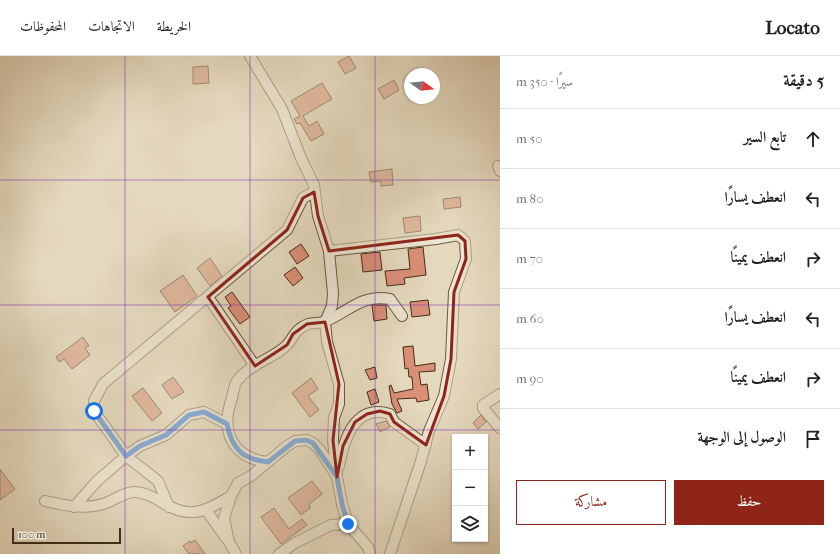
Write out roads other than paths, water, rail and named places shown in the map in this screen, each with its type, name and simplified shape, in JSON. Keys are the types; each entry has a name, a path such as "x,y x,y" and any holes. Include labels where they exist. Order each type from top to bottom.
{"street":[{"path":"250,56 282,109 301,158 311,179 318,216 329,251 332,306 325,322 327,342 339,384 339,404 334,418 333,440 337,477 342,504 348,524 368,547 370,554"},
{"path":"169,507 158,481 126,456 94,411 94,401 103,384 182,316 208,297 287,230 304,198 314,192"},
{"path":"329,251 436,239 458,235 465,241 466,260 454,292 451,359 444,396 429,431 426,445 390,554"},
{"path":"208,297 255,366"},
{"path":"268,462 254,460 242,453 230,440 227,424 229,406 237,381 255,366 287,345 293,334 308,324 325,322 365,299 380,297 390,299 402,316"},
{"path":"500,394 483,405 483,408 500,428"},
{"path":"337,477 343,446 355,422 367,414 380,411 390,414 394,422 426,445"},
{"path":"74,507 97,481 126,456 140,446 166,435 189,415 204,412 227,424"},
{"path":"229,542 224,518 231,496 238,483 251,476 295,441 306,440 313,443 320,450 337,477"},
{"path":"45,501 74,507 102,504 134,492 151,495 169,507 186,512 206,510 231,496"},
{"path":"206,510 236,554"},
{"path":"279,554 295,543 331,525 348,524"}]}
